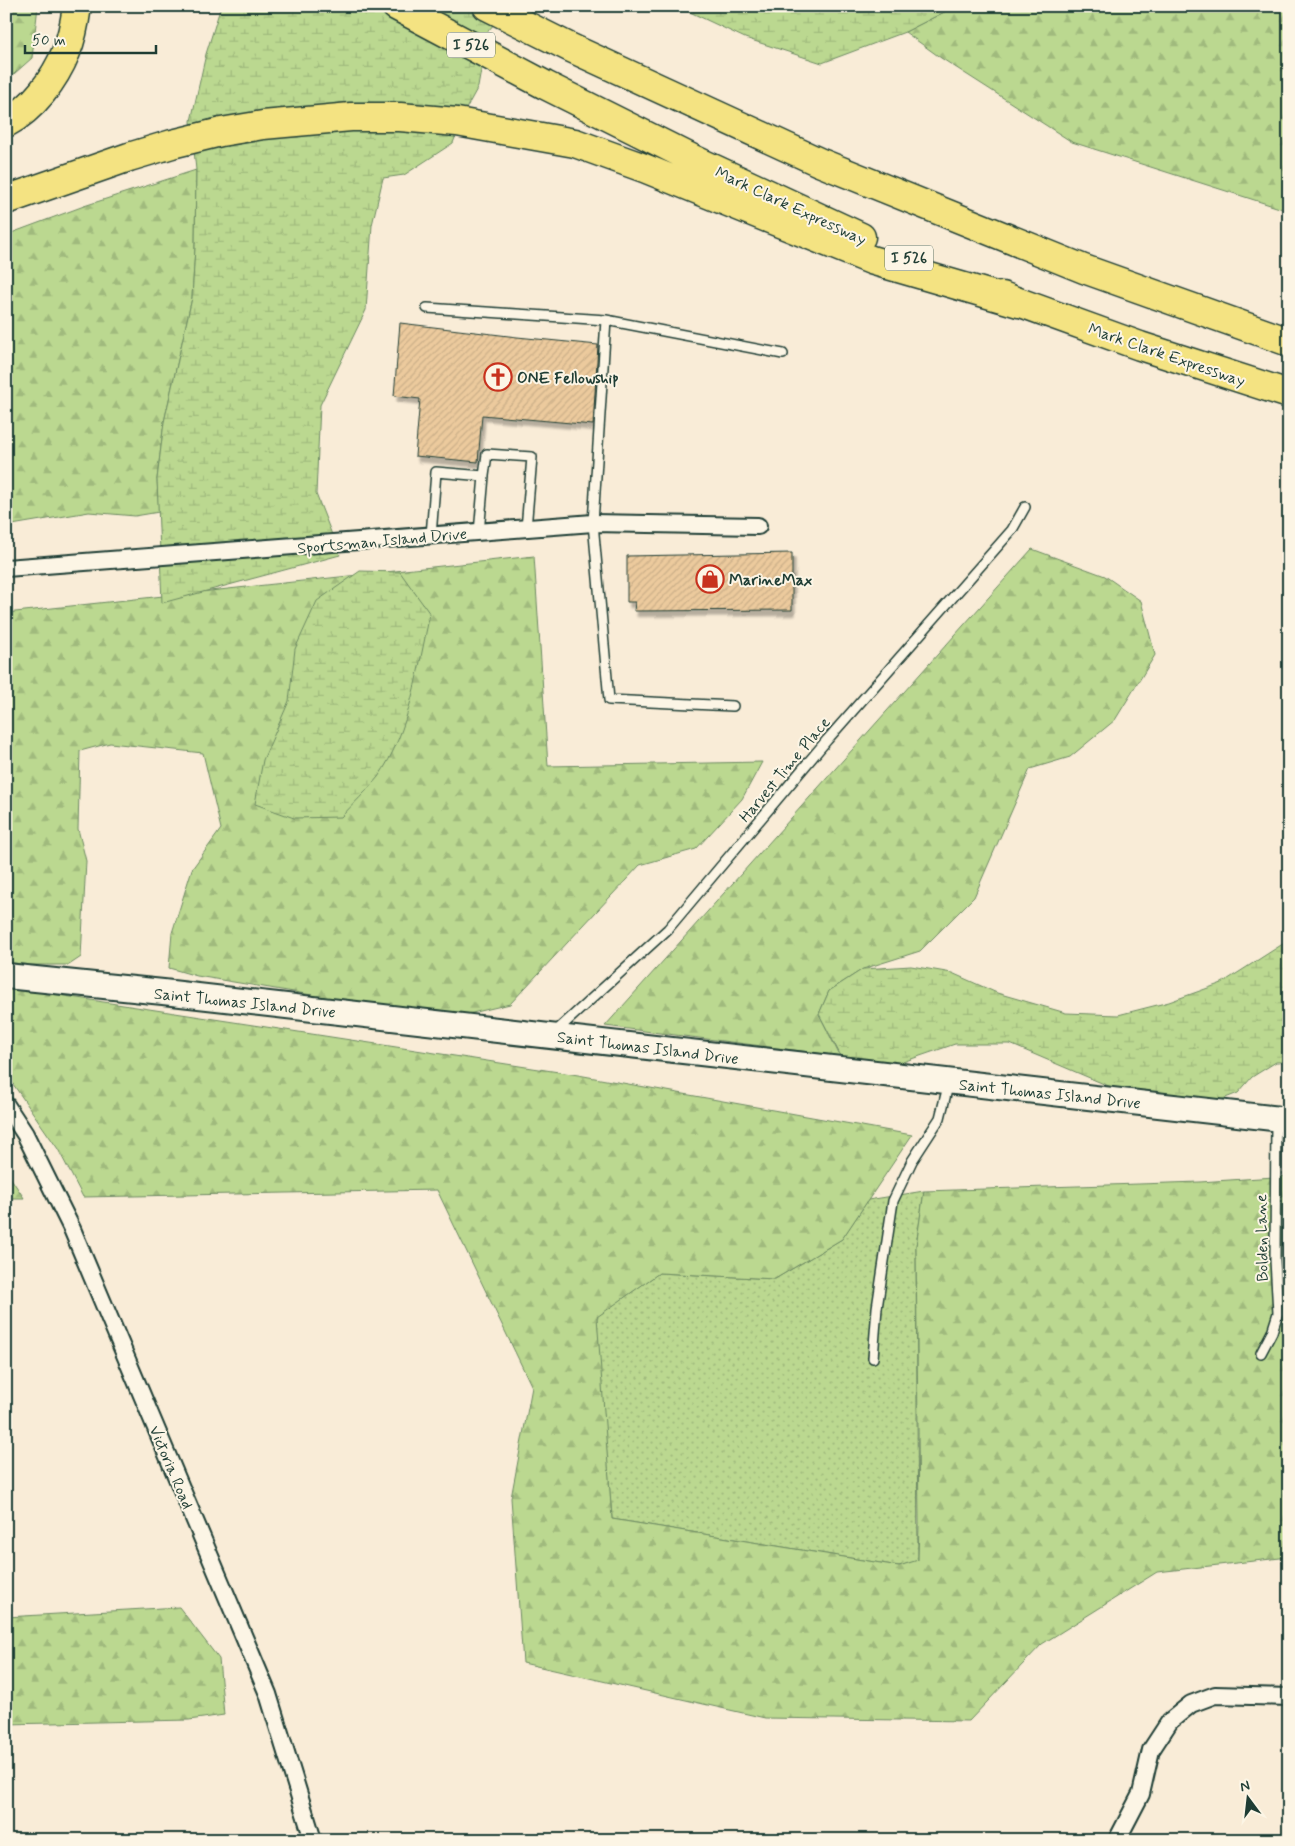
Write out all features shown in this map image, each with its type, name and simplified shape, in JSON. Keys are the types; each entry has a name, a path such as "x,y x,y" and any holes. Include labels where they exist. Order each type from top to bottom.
{"highway":[{"path":"6,123 35,100 56,73 67,51 77,6"},
{"name":"Mark Clark Expressway","path":"396,6 695,160 882,247 1019,303 1140,346 1289,394"},
{"name":"I 526","path":"487,6 569,47 819,162 916,203 1093,272 1289,342"},
{"path":"503,6 569,47"},
{"path":"6,200 129,157 221,132 263,125 351,117 400,117 457,122 575,143 644,168 871,260 1019,303"}],"main road":[{"name":"Saint Thomas Island Drive","path":"6,976 163,992 1282,1120"}],"street":[{"name":"Sportsman Island Drive","path":"6,568 593,523 758,526"},
{"name":"Victoria Road","path":"6,1105 25,1134 72,1229 268,1694 313,1840"},
{"path":"1117,1840 1141,1794 1151,1750 1170,1721 1191,1704 1215,1695 1289,1697"}],"lane":[{"path":"427,308 606,320 783,354"},
{"path":"606,320 593,523 609,700 733,706"},
{"path":"479,533 487,454 532,457 526,529"},
{"path":"431,536 436,472 484,476"},
{"name":"Harvest Time Place","path":"550,1036 668,929 827,740 1012,530 1025,507"},
{"path":"873,1358 877,1308 894,1201 912,1161 940,1118 949,1082"},
{"name":"Bolden Lane","path":"1261,1354 1272,1332 1278,1313 1275,1260 1282,1120"}],"green space":[{"path":"6,6 38,6 32,58 6,81"},
{"path":"221,6 510,6 488,31 478,87 467,107 453,143 404,175 383,178 372,225 366,310 320,405 316,494 340,555 162,603 157,479 164,422 192,298 196,170 191,121 206,54"},
{"path":"677,6 956,6 905,32 822,63 745,38"},
{"path":"956,6 1289,6 1289,211 1072,142 941,58 905,32"},
{"path":"196,170 192,298 164,422 157,479 159,512 135,516 89,512 6,526 6,235 84,206"},
{"path":"1032,549 1105,576 1141,601 1155,655 1115,720 1070,757 1030,769 974,897 920,951 863,969 829,991 819,1014 840,1056 605,1026"},
{"path":"534,556 548,766 762,762 742,799 696,849 640,865 510,1004 451,1018 197,976 169,968 172,933 192,869 221,829 203,753 110,743 80,751 78,829 86,861 81,957 69,965 29,965 6,962 6,613"},
{"path":"360,571 400,572 430,614 412,699 398,740 389,759 374,782 341,817 294,818 255,804 263,760 289,701 295,649 317,601"},
{"path":"1289,940 1289,1062 1276,1062 1252,1077 1238,1093 1213,1103 1125,1093 1010,1044 955,1044 891,1066 844,1062 819,1014 829,991 863,969 911,966 952,973 997,993 1066,1013 1118,1015 1169,1002 1222,983"},
{"path":"6,987 578,1075 912,1135 842,1239 775,1279 659,1273 597,1317 612,1519 899,1566 918,1560 916,1246 924,1191 1200,1182 1289,1176 1289,1557 1157,1572 1042,1644 969,1721 765,1718 523,1663 511,1498 532,1387 437,1190 83,1197 58,1149 6,1074"},
{"path":"6,1171 24,1198 6,1198"},
{"path":"924,1191 916,1246 918,1561 899,1566 612,1519 596,1317 659,1273 775,1279 842,1239 868,1200"},
{"path":"179,1607 219,1659 224,1715 189,1720 6,1724 6,1617"}],"building":[{"name":"ONE Fellowship","path":"400,323 598,345 593,425 482,415 478,462 415,456 420,399 394,396"},
{"name":"MarineMax","path":"792,553 792,610 634,611 635,602 627,602 627,556"}],"place":[{"name":"ONE Fellowship","path":"498,377"},
{"name":"MarineMax","path":"710,579"}]}
